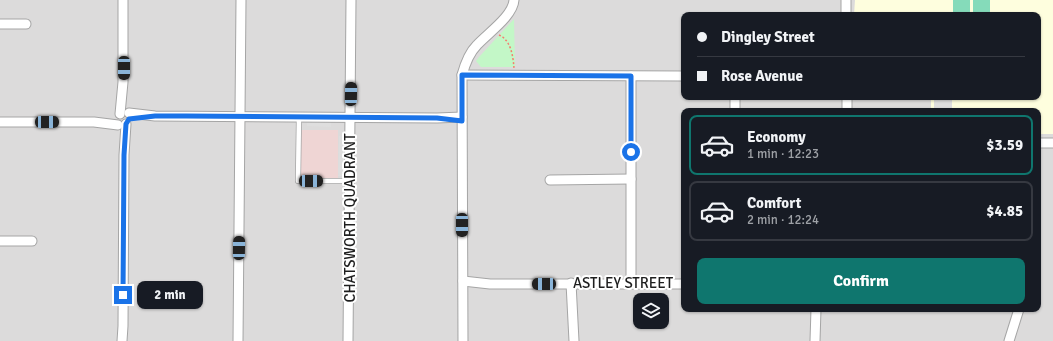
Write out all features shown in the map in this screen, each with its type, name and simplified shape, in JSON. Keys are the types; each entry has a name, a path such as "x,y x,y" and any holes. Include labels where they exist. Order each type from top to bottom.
{"street":[{"path":"122,341 124,0"},
{"path":"238,341 241,0"},
{"name":"CHATSWORTH QUADRANT","path":"348,341 351,0"},
{"path":"463,341 462,75 466,61 472,50 510,12 514,0"},
{"path":"846,0 846,12"},
{"path":"0,24 26,24"},
{"path":"462,75 681,76"},
{"path":"631,76 631,284"},
{"path":"0,122 94,122 155,116 462,119"},
{"path":"1041,143 1053,143"},
{"path":"550,180 631,179"},
{"path":"0,241 32,241"},
{"path":"574,283 574,341"},
{"name":"ASTLEY STREET","path":"463,284 681,284"},
{"path":"816,312 816,341"},
{"path":"1009,341 1019,312"},
{"path":"123,326 125,341"}],"lane":[{"path":"299,117 298,181 350,181"}],"path":[{"path":"498,35 507,39 514,68"}],"shaded area":[{"path":"0,0 1053,0 1053,341 0,341"},
{"path":"855,0 1053,0 1053,134 1041,134 1041,108 931,108 931,100 1041,100 1041,12 854,12"},
{"path":"934,100 952,100 952,108 934,108"},
{"path":"307,121 331,122 331,127 307,126"},
{"path":"297,130 338,130 338,183 297,183"},
{"path":"339,136 346,136 346,176 338,176"}],"green space":[{"path":"953,0 970,0 970,12 953,12"},
{"path":"973,0 990,0 990,12 973,12"},
{"path":"514,19 515,67 481,67 476,61"}],"route":[{"path":"123,295 124,155 126,124 129,119 155,116 186,116 437,118 449,121 462,121 462,75 631,76 631,152"}]}
